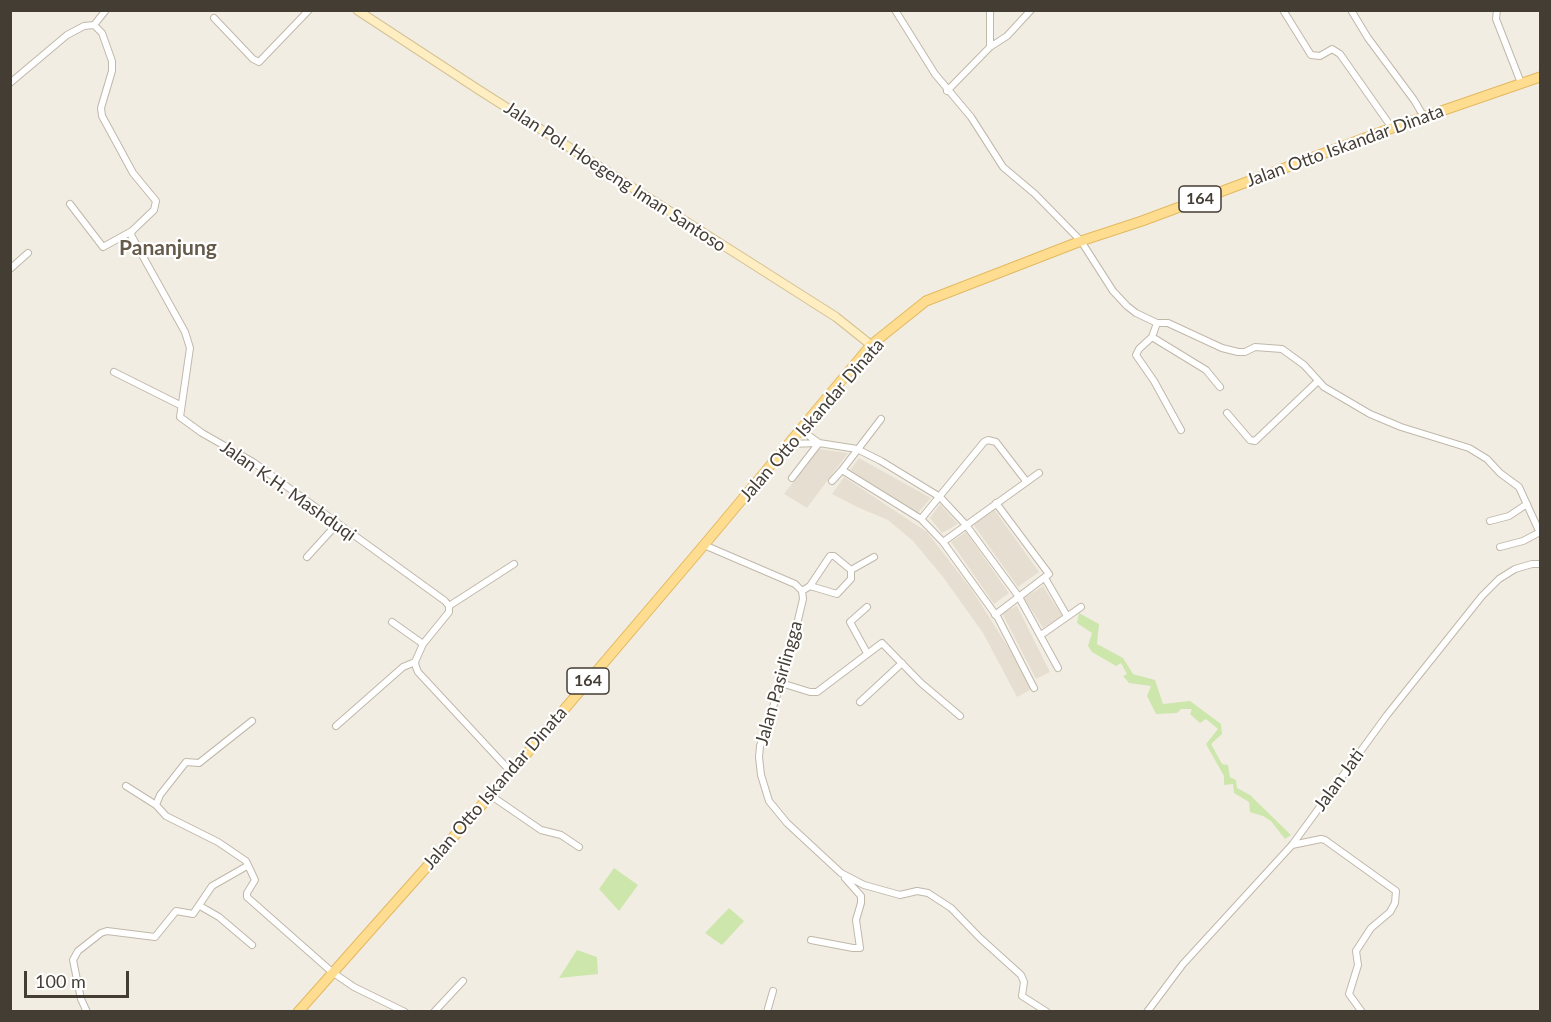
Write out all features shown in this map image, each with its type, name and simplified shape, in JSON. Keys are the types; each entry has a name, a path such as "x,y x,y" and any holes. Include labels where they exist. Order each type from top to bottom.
{"main road":[{"name":"Jalan Otto Iskandar Dinata","path":"298,1011 511,772 872,345 926,301 1081,241 1540,77"}],"street":[{"path":"10,83 67,35 84,26 94,24 106,10"},
{"path":"214,18 253,59 259,62 309,10"},
{"name":"Jalan Pol. Hoegeng Iman Santoso","path":"357,10 836,317 872,345"},
{"path":"895,10 935,74 971,117 1003,167 1035,194 1081,241 1113,291 1127,306 1157,323 1168,323 1222,348 1238,352 1245,352 1255,347 1282,349 1304,365 1318,381 1355,406 1383,420 1469,448 1479,454 1520,487 1540,533 1523,541 1500,547"},
{"path":"990,10 990,47"},
{"path":"947,91 990,47 1007,36 1031,10"},
{"path":"1283,10 1311,56 1320,56 1332,49 1340,54 1392,128"},
{"path":"1351,10 1424,117"},
{"path":"1497,10 1496,19 1521,83"},
{"path":"70,204 103,247 132,231 154,210 156,201 133,173 102,116 101,108 112,71 112,61 102,33 94,24"},
{"path":"114,372 180,405 190,348 185,332 132,239 132,231"},
{"path":"10,269 28,253"},
{"path":"1157,323 1152,337 1136,355 1154,381 1181,430"},
{"path":"1152,337 1206,370 1220,387"},
{"path":"1227,413 1250,440 1255,441 1318,381"},
{"name":"Jalan K.H. Mashduqi","path":"180,405 180,417 188,424 253,462 449,606"},
{"path":"832,481 881,419"},
{"path":"801,430 818,443"},
{"path":"921,519 988,440 996,442 1026,481"},
{"path":"792,478 818,443"},
{"path":"790,444 818,443 857,449 940,497 966,525 1019,597 1058,668"},
{"path":"842,470 921,519 943,542 995,615 1034,688"},
{"path":"943,542 1038,473"},
{"path":"995,615 1045,578 1049,572 996,503"},
{"path":"1490,521 1509,516 1527,504"},
{"path":"308,556 337,524"},
{"path":"704,546 795,584 802,591 810,586 830,556 834,556 851,570"},
{"path":"851,570 874,557"},
{"path":"511,772 418,672 415,662 423,644 449,612 449,606 514,564"},
{"name":"Jalan Jati","path":"1147,1011 1183,964 1294,843 1387,715 1482,597 1499,579 1515,569 1540,564"},
{"path":"810,586 837,594 851,579 851,570"},
{"path":"1045,578 1067,616"},
{"name":"Jalan Pasirlingga","path":"802,591 803,599 788,662 760,746 759,757 764,790 769,801 787,823 841,873 864,885 900,895 917,891 928,893 951,908 980,939 1021,975 1024,982 1022,996 1047,1011"},
{"path":"867,607 850,622 867,653"},
{"path":"1041,635 1081,607"},
{"path":"392,622 423,644"},
{"path":"781,683 817,692 882,643 921,683 960,716"},
{"path":"336,726 403,667 415,662"},
{"path":"860,702 902,663"},
{"path":"156,805 160,795 186,762 199,764 252,721"},
{"path":"126,786 156,805 166,816 218,842 246,861 255,880 247,897 332,972 354,987 405,1011"},
{"path":"490,795 541,830 561,835 579,847"},
{"path":"1294,843 1325,840 1396,891 1395,903 1390,912 1371,928 1356,951 1358,965 1349,994 1362,1011"},
{"path":"87,1011 81,999 73,960 78,951 100,933 107,931 154,937 176,911 193,914 212,886 247,866"},
{"path":"811,940 860,948 856,920 861,896 841,873"},
{"path":"200,906 219,917 252,945"},
{"path":"434,1011 463,981"},
{"path":"767,1011 773,991"}],"shaded area":[{"path":"819,449 848,453 807,508 784,494"},
{"path":"859,458 931,498 918,513 850,470"},
{"path":"844,477 927,532 972,590 1034,688 1017,697 983,633 943,577 913,541 888,520 832,494"},
{"path":"940,504 958,524 942,533 930,518"},
{"path":"994,509 1039,572 1018,587 973,524"},
{"path":"966,532 1009,593 994,604 951,542"},
{"path":"1043,586 1062,616 1043,628 1024,598"},
{"path":"1017,606 1050,672 1036,679 1002,613"}],"green space":[{"path":"1079,613 1099,624 1097,644 1123,658 1133,674 1155,680 1163,704 1190,701 1221,724 1222,734 1211,744 1222,764 1228,765 1230,777 1236,780 1237,788 1250,795 1291,835 1285,839 1271,821 1250,812 1249,802 1234,793 1233,784 1224,785 1224,776 1206,744 1218,729 1206,719 1200,723 1190,714 1192,709 1181,709 1177,713 1156,714 1147,696 1151,686 1129,683 1123,676 1127,674 1121,663 1116,666 1092,652 1088,646 1092,633 1077,623"},
{"path":"614,868 638,885 619,911 599,889"},
{"path":"729,908 744,921 722,945 705,933"},
{"path":"577,950 597,957 598,974 559,978"}],"district":[{"name":"Pananjung","path":"168,248"}]}
